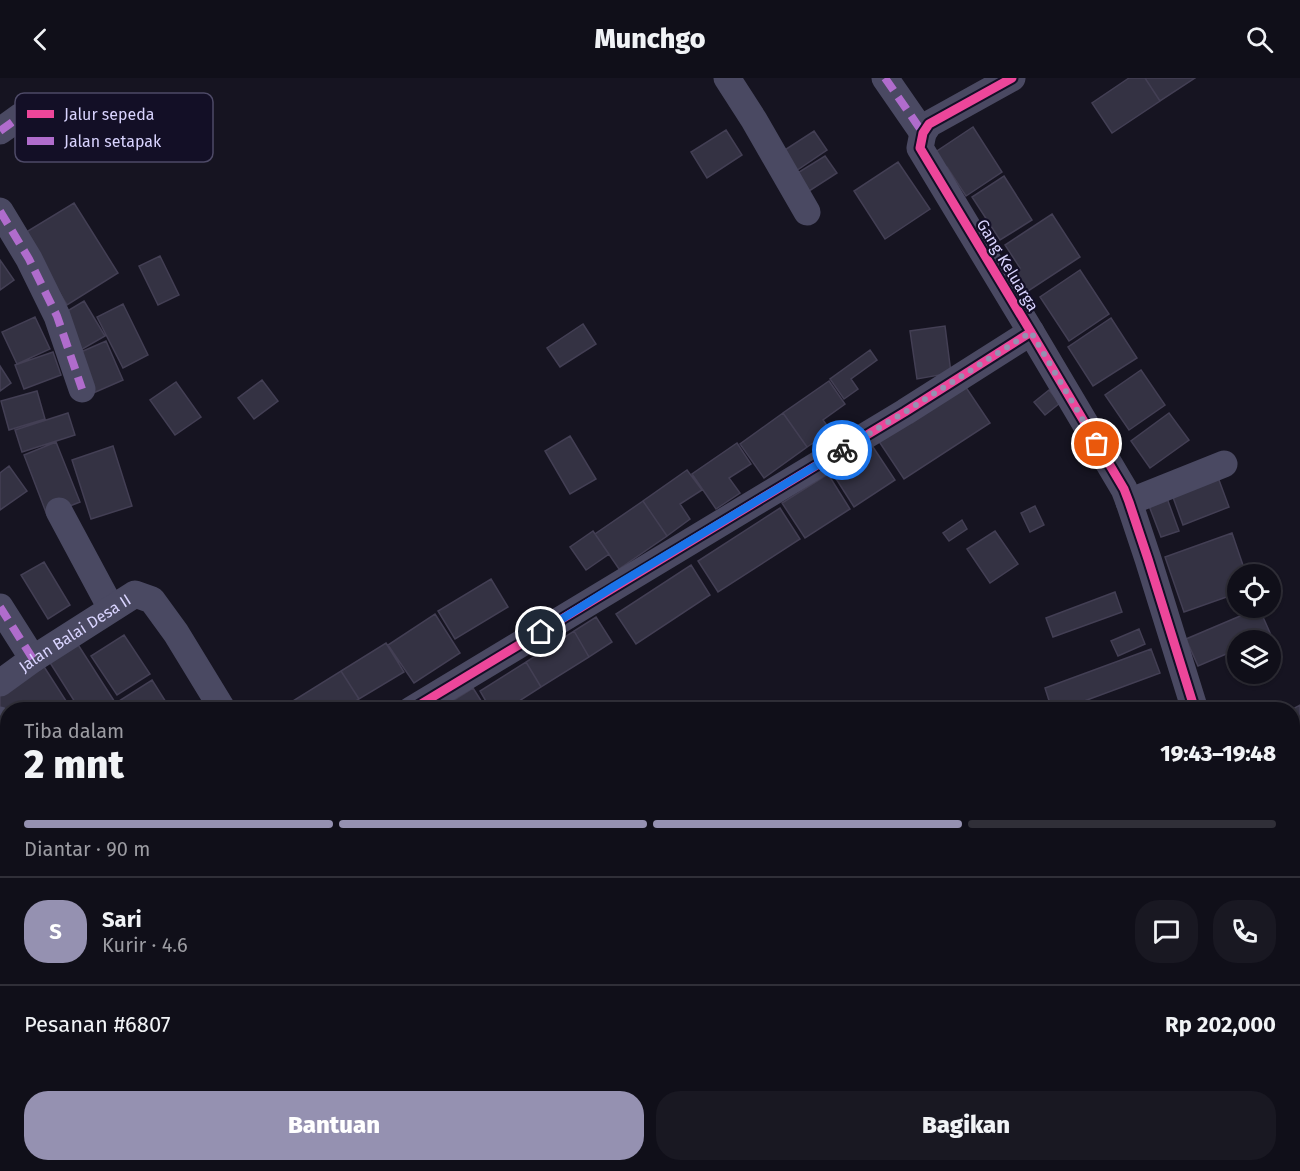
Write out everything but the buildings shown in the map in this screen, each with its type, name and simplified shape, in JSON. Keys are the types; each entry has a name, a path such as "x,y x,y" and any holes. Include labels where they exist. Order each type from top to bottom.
{"street":[{"path":"727,78 807,212"},
{"path":"885,78 923,133 929,124 1012,78"},
{"name":"Gang Keluarga","path":"923,133 920,148 1124,489 1192,702"},
{"path":"0,211 29,259 57,316 82,389"},
{"path":"424,702 905,412 1031,332"},
{"path":"1130,502 1224,464"},
{"path":"60,511 111,608"},
{"name":"Jalan Balai Desa II","path":"0,683 33,659 135,594 152,600 176,633 218,702"},
{"path":"0,606 33,659"}],"marked path":[{"path":"885,78 923,133"},
{"path":"0,131 15,120"},
{"path":"0,211 29,259 57,316 82,389"},
{"path":"0,607 33,659"}],"cycle path":[{"path":"1012,78 929,124 923,133 920,148 1124,489 1193,702"},
{"path":"424,702 905,412 1031,332"}],"way so far":[{"path":"842,450 1031,332 1097,444"}],"route":[{"path":"541,632 842,450"}]}
